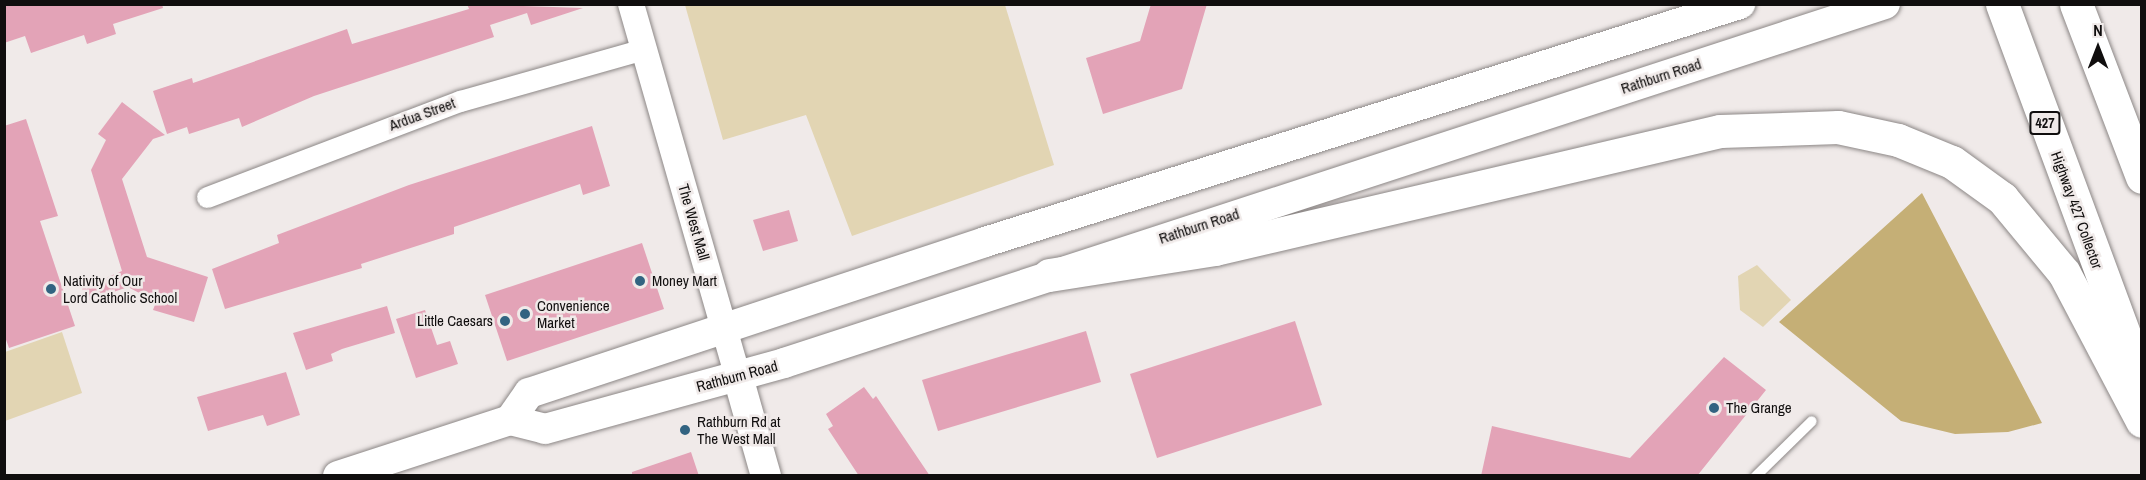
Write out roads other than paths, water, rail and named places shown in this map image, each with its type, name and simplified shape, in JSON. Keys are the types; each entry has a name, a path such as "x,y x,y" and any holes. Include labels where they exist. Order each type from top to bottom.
{"highway":[{"name":"Highway 427 Collector","path":"2002,4 2142,382"},
{"path":"2076,4 2142,177"},
{"path":"1050,275 1215,249 1720,131 1838,127 1898,140 1952,162 2002,198 2064,273 2142,421"}],"main road":[{"path":"338,476 510,420 529,393 725,332 985,242 1740,4"},
{"name":"Rathburn Road","path":"510,420 545,429 738,377 1885,4"},
{"name":"The West Mall","path":"738,377 766,476"}],"street":[{"name":"The West Mall","path":"631,4 738,377"},
{"name":"Ardua Street","path":"207,197 460,101 644,49"}],"lane":[{"path":"1756,476 1812,421"}],"place":[{"name":"Money Mart","path":"640,281"},
{"name":"Nativity of Our Lord Catholic School","path":"51,289"},
{"name":"Convenience Market","path":"525,314"},
{"name":"Little Caesars","path":"505,321"},
{"name":"The Grange","path":"1714,408"},
{"name":"Rathburn Rd at The West Mall","path":"685,430"}]}
